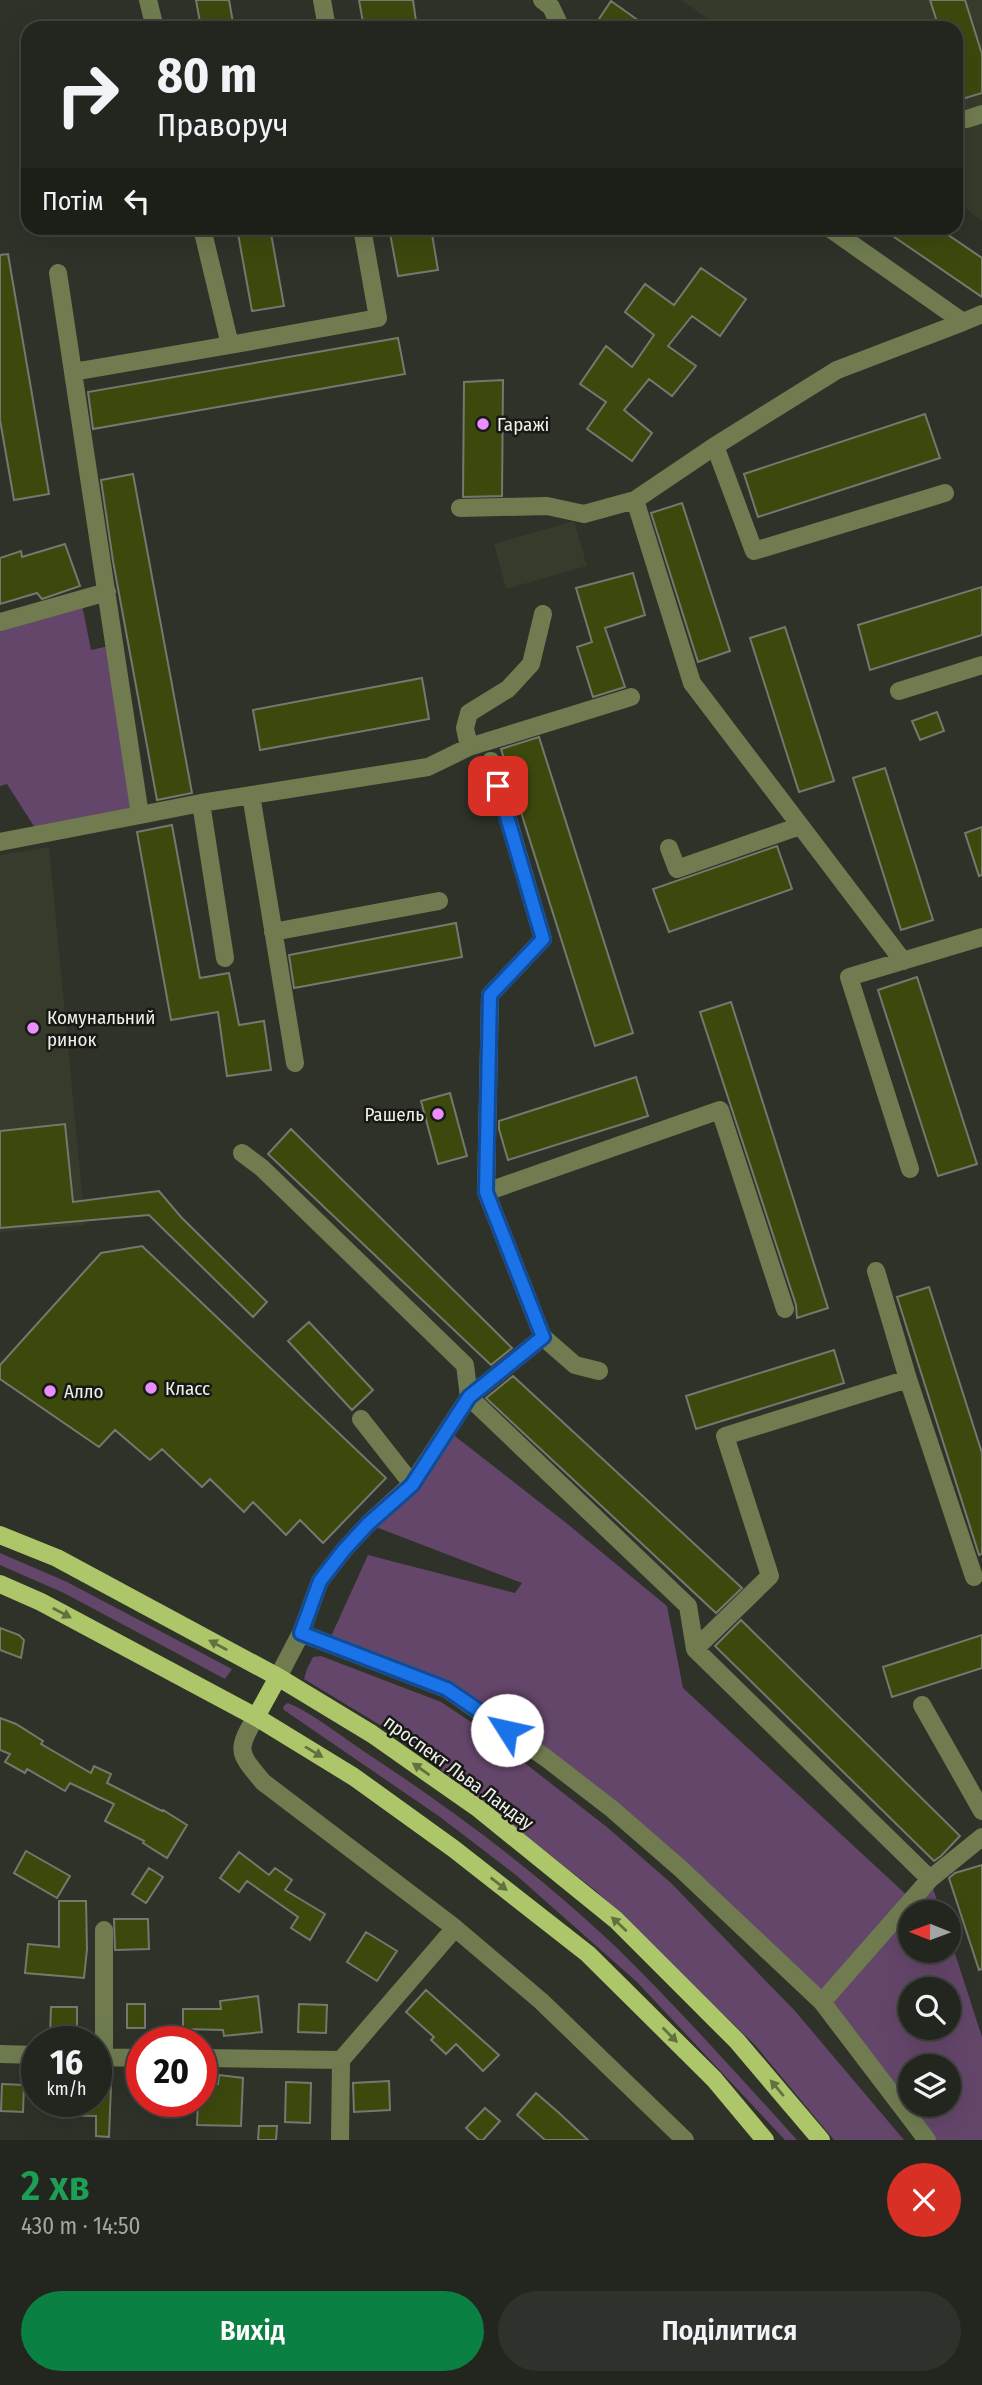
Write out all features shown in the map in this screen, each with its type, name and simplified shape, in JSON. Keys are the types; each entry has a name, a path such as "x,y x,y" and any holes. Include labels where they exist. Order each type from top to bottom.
{"main road":[{"name":"проспект Льва Ландау","path":"0,1535 57,1558 278,1677 372,1734 480,1809 616,1920 737,2041 821,2140"},
{"path":"0,1584 41,1602 256,1717 354,1777 421,1825 588,1954 714,2079 765,2140"},
{"path":"256,1717 278,1677"}],"street":[{"path":"148,0 153,21"},
{"path":"322,0 326,21"},
{"path":"542,0 551,7 558,21"},
{"path":"204,235 230,345"},
{"path":"73,372 378,318 363,235"},
{"path":"839,235 963,323"},
{"path":"58,273 140,815"},
{"path":"460,508 547,506 584,514 635,500 715,446 837,370 982,314"},
{"path":"715,446 754,551 945,493"},
{"path":"635,500 692,683 903,961"},
{"path":"0,622 107,592"},
{"path":"469,747 465,728 469,713 508,689 531,664 543,614"},
{"path":"899,691 982,665"},
{"path":"0,842 201,803 428,767 469,747 631,697"},
{"path":"491,761 543,939 490,995 486,1192 543,1337 575,1365 598,1371"},
{"path":"251,795 295,1063"},
{"path":"201,803 225,958"},
{"path":"669,848 677,869 800,826"},
{"path":"273,932 439,901"},
{"path":"910,1169 849,977 982,937"},
{"path":"486,1192 720,1110 785,1310"},
{"path":"242,1153 262,1168 465,1365 469,1397 688,1606 695,1649 930,1879"},
{"path":"876,1271 908,1379 974,1577"},
{"path":"278,1677 301,1633 320,1581 368,1524 412,1485 469,1397 543,1337"},
{"path":"695,1649 770,1576 724,1436 908,1379"},
{"path":"361,1419 412,1485"},
{"path":"301,1633 447,1689 546,1758 612,1809 681,1869 822,2002 927,2140"},
{"path":"922,1705 982,1811"},
{"path":"256,1717 244,1737 241,1751 263,1782 455,1928 541,2001 685,2140"},
{"path":"822,2002 930,1879 982,1837"},
{"path":"340,2140 341,2060 455,1928"},
{"path":"101,2026 104,1930"},
{"path":"0,2054 21,2055"},
{"path":"217,2058 341,2060"}],"shaded area":[{"path":"682,0 982,0 982,221 963,206 963,21 710,21"},
{"path":"574,521 587,566 506,589 494,544"},
{"path":"82,605 91,650 109,646 135,813 37,831 7,784 0,786 0,630"},
{"name":"Комунальний ринок","path":"49,847 85,1225 0,1232 0,855"},
{"path":"447,1430 667,1606 683,1688 911,1899 930,1879 937,1900 898,1900 898,1964 958,1964 982,2037 982,2140 927,2140 910,2117 961,2117 961,2054 898,2054 898,2102 822,2002 681,1869 447,1689 328,1643 368,1555 515,1593 522,1583 368,1524"},
{"path":"0,1553 67,1582 232,1669 225,1679 64,1593 0,1565"},
{"path":"321,1656 441,1702 480,1728 608,1828 671,1883 795,2011 904,2140 834,2140 755,2045 596,1891 395,1734 304,1679 313,1657"},
{"path":"287,1703 316,1718 434,1799 498,1846 560,1897 642,1973 797,2140 785,2140 637,1982 516,1875 440,1817 284,1710 283,1707"}],"building":[{"path":"196,0 229,0 233,21 200,21"},
{"path":"359,0 413,0 416,21 363,21"},
{"path":"930,0 965,0 982,54 982,93 963,99 963,21 937,21"},
{"path":"611,1 639,21 598,21"},
{"path":"238,235 271,235 284,306 252,311"},
{"path":"390,235 432,235 438,270 398,276"},
{"path":"891,235 948,235 982,258 982,297"},
{"path":"8,254 49,494 14,500 0,420 0,255"},
{"path":"701,268 746,299 720,336 692,316 668,346 696,366 672,396 649,379 624,410 652,433 632,461 587,429 606,402 580,384 606,346 632,367 654,335 625,312 645,284 674,305"},
{"path":"398,338 405,374 93,429 88,392"},
{"name":"Гаражі","path":"503,380 502,496 463,497 464,382"},
{"path":"925,414 940,458 758,517 744,474"},
{"path":"133,474 192,793 157,800 113,561 101,480"},
{"path":"682,503 730,651 698,662 651,513"},
{"path":"65,544 80,586 42,599 37,593 0,604 0,558 21,551 22,557"},
{"path":"633,573 645,615 605,628 625,687 593,697 577,647 592,642 576,588"},
{"path":"982,587 982,635 870,670 858,625"},
{"path":"785,627 834,781 799,792 750,638"},
{"path":"422,678 429,719 260,750 253,710"},
{"path":"937,712 944,731 920,740 912,721"},
{"path":"539,737 633,1033 595,1046 501,749"},
{"path":"885,768 933,920 901,930 853,778"},
{"path":"172,825 200,978 229,973 239,1025 264,1021 271,1070 227,1076 218,1012 171,1020 137,832"},
{"path":"982,827 982,875 979,876 965,833"},
{"path":"777,846 792,889 669,932 653,889"},
{"path":"456,923 462,957 294,988 289,955"},
{"path":"917,977 977,1164 938,1176 878,990"},
{"path":"731,1002 828,1308 797,1318 796,1305 700,1012"},
{"path":"636,1077 648,1116 508,1160 499,1121"},
{"path":"450,1093 467,1156 438,1164 421,1101"},
{"path":"65,1124 73,1202 159,1191 181,1217 267,1302 253,1317 149,1215 0,1228 0,1131"},
{"path":"291,1129 512,1348 491,1365 268,1154"},
{"name":"Класс","path":"142,1246 386,1478 323,1543 300,1520 286,1535 253,1502 244,1512 210,1479 202,1487 162,1449 150,1460 115,1430 99,1447 0,1379 0,1365 101,1253"},
{"path":"929,1287 982,1453 982,1554 979,1555 897,1297"},
{"path":"309,1322 373,1390 352,1410 288,1341"},
{"path":"834,1350 844,1383 696,1429 686,1396"},
{"path":"513,1376 742,1588 716,1613 486,1398"},
{"path":"741,1620 960,1836 941,1856 934,1861 715,1646"},
{"path":"0,1628 19,1635 24,1640 21,1658 0,1650"},
{"path":"982,1635 982,1668 892,1697 883,1667"},
{"path":"0,1718 16,1724 43,1741 41,1744 91,1773 94,1766 111,1774 107,1783 163,1810 187,1825 167,1858 143,1843 144,1841 105,1821 114,1804 70,1783 65,1791 27,1769 25,1773 5,1762 10,1754 0,1750"},
{"path":"26,1851 70,1876 57,1898 14,1873"},
{"path":"239,1852 269,1875 275,1868 292,1880 285,1890 325,1914 310,1940 291,1928 298,1917 247,1881 239,1892 220,1878"},
{"path":"982,1865 982,1969 979,1970 961,1915 961,1900 956,1900 949,1878 955,1873"},
{"path":"149,1868 163,1877 146,1903 132,1894"},
{"path":"59,1901 86,1901 87,1949 84,1978 25,1973 28,1944 59,1947"},
{"path":"114,1919 148,1919 149,1949 115,1950"},
{"path":"366,1932 397,1951 377,1981 347,1962"},
{"path":"426,1990 499,2055 483,2071 456,2044 446,2054 431,2040 434,2037 406,2012"},
{"path":"258,1996 262,2032 224,2036 223,2030 217,2030 217,2026 183,2026 183,2009 221,2009 220,2001"},
{"path":"127,2004 145,2004 145,2026 127,2026"},
{"path":"299,2004 327,2005 326,2033 298,2032"},
{"path":"51,2007 77,2007 77,2026 50,2026"},
{"path":"219,2075 243,2078 241,2126 197,2125 197,2117 217,2117"},
{"path":"389,2081 390,2110 354,2112 353,2083"},
{"path":"286,2082 311,2083 310,2123 285,2122"},
{"path":"2,2084 21,2085 21,2112 1,2111"},
{"path":"536,2093 588,2140 545,2140 517,2115"},
{"path":"485,2108 500,2121 483,2140 479,2140 466,2128"},
{"path":"96,2117 110,2117 109,2137 96,2136"},
{"path":"259,2126 277,2126 276,2140 258,2140"}],"place":[{"name":"Гаражі","path":"483,424"},
{"name":"Комунальний ринок","path":"33,1028"},
{"name":"Рашель","path":"438,1114"},
{"name":"Класс","path":"151,1388"},
{"name":"Алло","path":"50,1391"}],"route":[{"path":"498,786 543,939 490,995 486,1192 543,1337 469,1397 412,1485 368,1524 320,1581 301,1633 447,1689 507,1730"}]}
